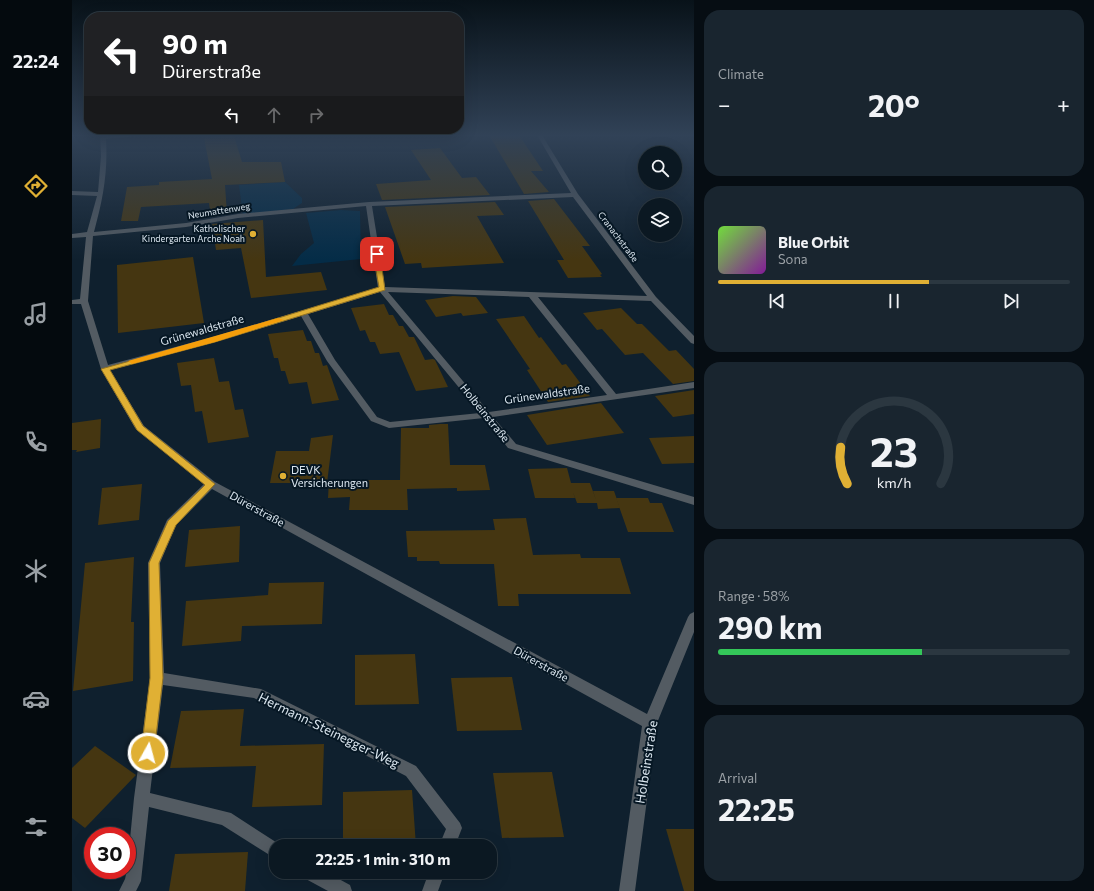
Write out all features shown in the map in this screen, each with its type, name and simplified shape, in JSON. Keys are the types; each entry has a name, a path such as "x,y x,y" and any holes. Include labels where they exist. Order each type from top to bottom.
{"street":[{"name":"Dürerstraße","path":"102,177 102,194 90,234 84,301 105,369 140,428 211,484 650,723"},
{"name":"Cranachstraße","path":"564,177 575,195 653,299 694,341"},
{"path":"72,193 102,194"},
{"name":"Neumattenweg","path":"72,236 186,225 238,216 369,204 575,195"},
{"path":"369,204 382,289"},
{"name":"Grünewaldstraße","path":"105,369 212,340 382,289 653,299"},
{"name":"Holbeinstraße","path":"382,289 512,446 694,501"},
{"name":"Grünewaldstraße","path":"531,294 613,396"},
{"path":"72,302 84,301"},
{"name":"Grünewaldstraße","path":"304,312 331,362 374,419 389,425 487,414 694,385"},
{"path":"127,891 133,881 156,678 154,563 172,523 211,484"},
{"name":"Holbeinstraße","path":"627,891 650,723 694,617"},
{"name":"Hermann-Steinegger-Weg","path":"156,678 256,693 412,771 454,828 450,839"},
{"path":"142,798 224,818 269,847"},
{"path":"323,879 344,891"},
{"path":"430,891 434,879"}],"shaded area":[{"path":"285,182 302,198 302,203 293,209 243,215 239,185"},
{"path":"341,210 360,211 361,259 292,266 301,254 314,243 306,213"}],"building":[{"path":"212,177 284,177 285,182 225,185 227,214 211,217 209,203 141,207 138,221 121,221 127,187 159,185 159,182 212,179"},
{"path":"429,177 476,177 490,195 382,200 376,184 431,180"},
{"path":"514,177 536,177 549,192 524,194"},
{"path":"554,199 590,246 582,246 602,274 600,275 602,277 568,278 557,260 564,260 528,201"},
{"path":"495,202 504,215 477,216 504,263 422,268 421,263 405,264 385,207"},
{"path":"263,220 266,277 321,272 327,290 251,298 241,248 216,250 212,224"},
{"path":"193,257 204,323 118,333 117,265"},
{"path":"453,296 476,297 488,313 463,316 461,313 436,317 425,300"},
{"path":"384,304 389,315 393,315 399,326 403,326 409,337 414,337 425,360 435,360 448,387 416,391 399,352 380,354 375,342 370,342 365,330 360,331 351,308"},
{"path":"621,308 637,324 642,324 669,351 676,350 694,369 694,381 673,384 643,353 625,355 602,329 597,330 583,313"},
{"path":"524,316 539,338 541,337 562,365 566,364 590,396 548,402 527,370 530,369 496,319"},
{"path":"303,330 307,341 311,341 315,353 319,353 323,366 327,365 339,400 312,404 307,382 289,384 285,371 281,371 278,358 274,358 268,334"},
{"path":"214,358 219,382 229,381 235,410 243,409 249,437 208,443 202,411 195,412 191,385 181,386 177,363"},
{"path":"694,390 694,414 673,417 655,396"},
{"path":"601,403 624,433 547,445 527,415"},
{"path":"101,419 100,448 76,452 77,450 72,450 72,423"},
{"path":"448,424 450,465 485,465 490,490 457,491 457,488 407,489 408,510 349,510 350,497 328,498 329,480 400,480 401,428 429,428 429,425"},
{"path":"333,435 327,483 270,483 276,451 309,451 311,438"},
{"path":"694,436 694,463 662,464 649,438"},
{"path":"567,468 571,483 590,483 596,500 593,491 614,491 620,508 598,509 597,503 577,503 573,492 575,498 535,498 528,469"},
{"path":"142,484 139,520 98,525 102,488"},
{"path":"616,498 648,498 650,503 662,503 674,532 628,532"},
{"path":"526,518 533,555 580,554 581,558 620,558 631,594 518,594 519,606 498,606 494,564 440,564 439,561 417,561 417,557 408,557 406,531 495,530 493,519"},
{"path":"240,526 239,562 185,567 189,530"},
{"path":"134,557 131,622 134,622 133,681 73,691 85,563"},
{"path":"324,582 322,624 242,626 241,641 182,646 186,601 268,595 269,583"},
{"path":"415,654 419,704 355,705 355,655"},
{"path":"512,677 522,730 457,731 451,678"},
{"path":"244,709 240,746 324,744 322,805 252,807 256,766 170,768 181,711"},
{"path":"95,746 136,775 86,827 84,827 72,818 72,768"},
{"path":"552,772 564,837 502,838 493,773"},
{"path":"412,790 416,839 343,839 343,792"},
{"path":"666,829 694,829 694,891 684,891"},
{"path":"248,852 245,891 169,891 175,854"}],"slow traffic":[{"path":"132,361 280,320"}],"place":[{"name":"Katholischer Kindergarten Arche Noah","path":"253,234"},
{"name":"DEVK Versicherungen","path":"283,476"}],"route":[{"path":"148,753 156,678 154,563 172,523 211,484 140,428 105,369 212,340 382,289 377,254"}]}
